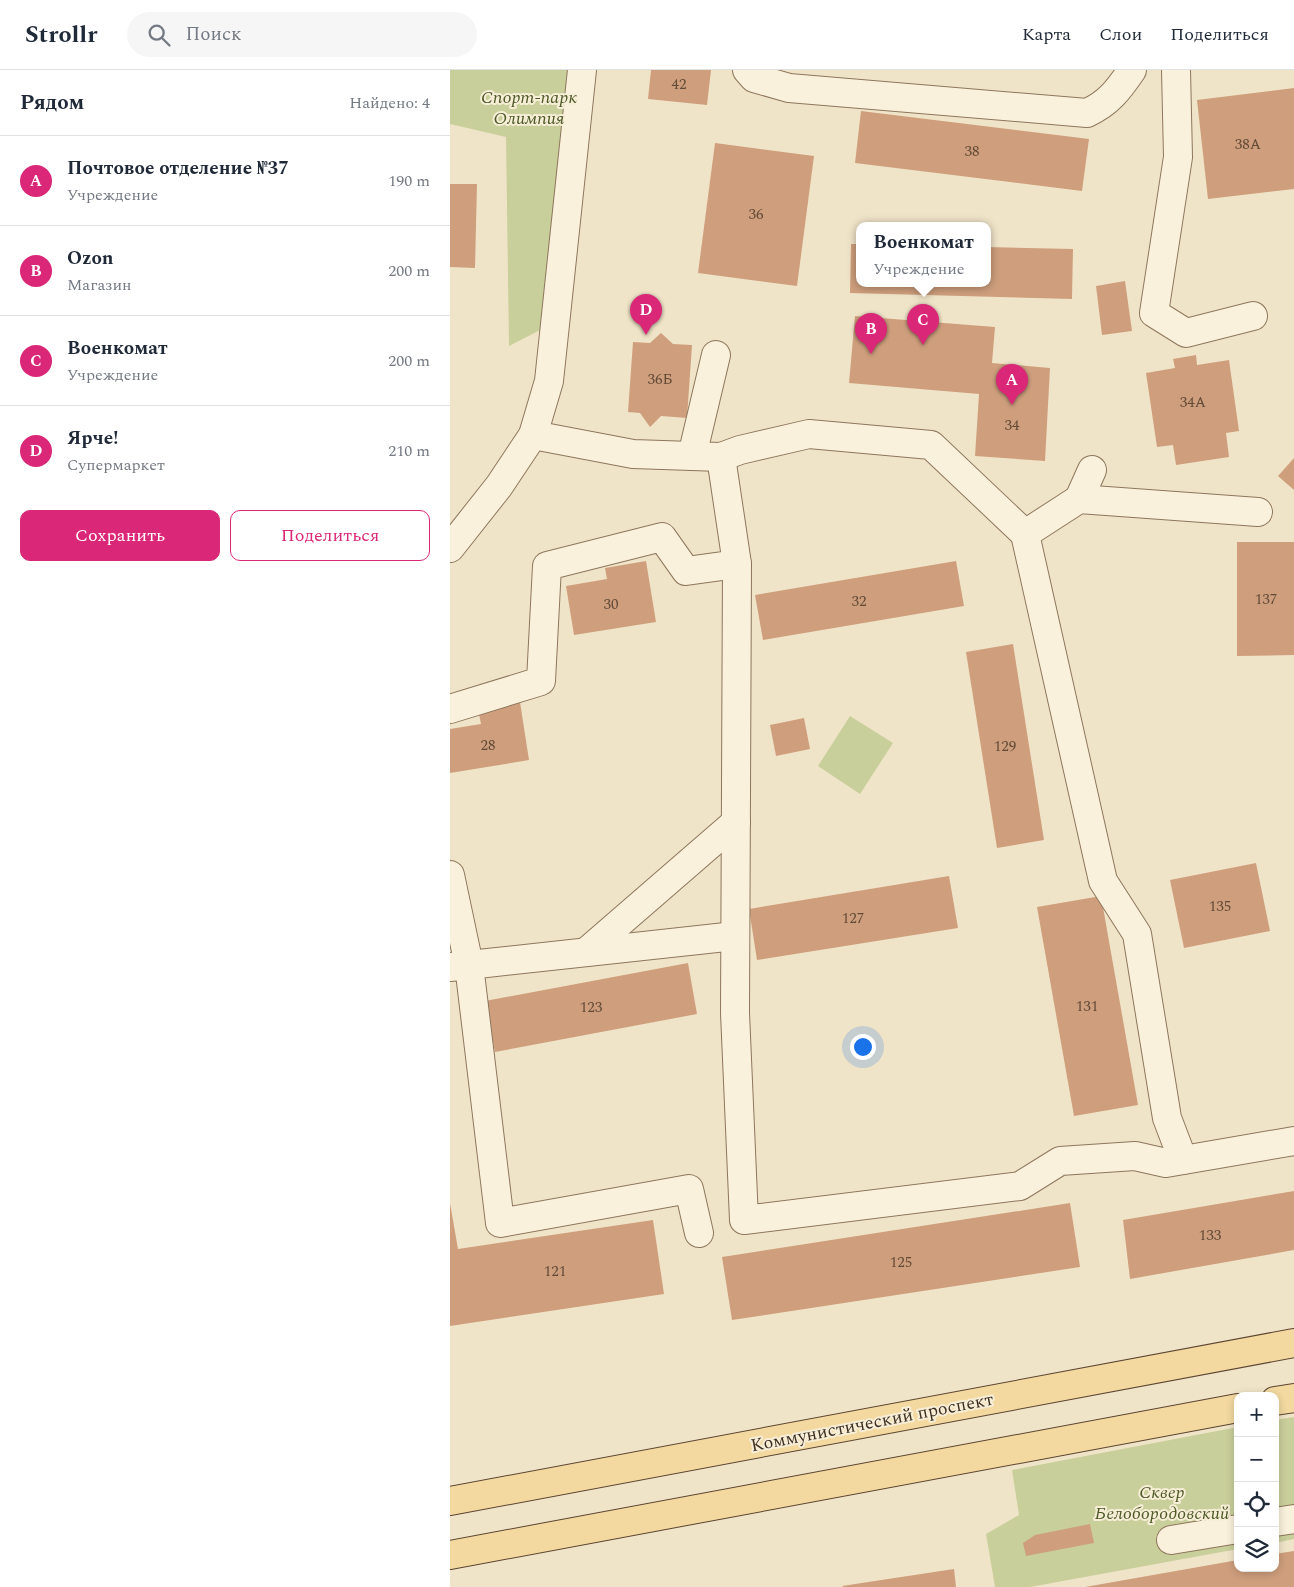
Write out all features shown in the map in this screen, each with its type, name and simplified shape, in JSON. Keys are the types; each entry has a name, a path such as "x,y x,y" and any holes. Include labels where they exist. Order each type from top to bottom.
{"main road":[{"name":"Коммунистический проспект","path":"450,1501 1294,1343"},
{"path":"1279,1400 1294,1398"},
{"path":"450,1555 1234,1409"}],"street":[{"path":"450,548 499,486 533,435 549,381 582,70"},
{"path":"747,70 754,78 789,88 1087,113 1099,108 1109,100 1132,70"},
{"path":"1176,70 1178,156 1154,312 1186,333 1253,316"},
{"path":"692,456 716,355"},
{"path":"533,435 633,454 721,457 740,450 809,434 931,445 1024,534 1103,881 1137,934 1167,1118 1183,1160"},
{"path":"721,457 737,564 735,1013 744,1220 1020,1186 1060,1161 1135,1156 1166,1163 1294,1140"},
{"path":"1024,534 1079,499 1092,470"},
{"path":"1079,499 1258,512"},
{"path":"450,709 541,680 547,566 662,537 686,571 737,564"},
{"path":"586,952 736,822"},
{"path":"450,875 460,966 500,1223 689,1190 699,1233"},
{"path":"460,966 735,936"},
{"path":"1279,1521 1294,1519"},
{"path":"1171,1540 1234,1530"}],"green space":[{"name":"Спорт-парк Олимпия","path":"450,70 571,70 544,328 509,346 506,137 450,124"},
{"path":"850,716 893,743 860,794 818,766"},
{"name":"Сквер Белобородовский","path":"1294,1417 1294,1539 1279,1542 1279,1437 1279,1419"},
{"name":"Сквер Белобородовский","path":"1234,1428 1234,1550 1030,1587 995,1587 986,1534 1019,1515 1012,1470"}],"building":[{"path":"651,70 711,70 707,105 648,99"},
{"path":"1294,88 1294,189 1208,199 1197,100"},
{"path":"861,111 1089,139 1082,191 855,163"},
{"path":"715,143 814,156 797,286 698,273"},
{"path":"450,184 477,184 475,268 450,267"},
{"path":"851,244 856,244 856,287 991,287 991,247 1073,249 1072,299 850,293"},
{"path":"1125,281 1132,331 1102,335 1096,286"},
{"path":"855,316 995,327 992,363 1050,368 1045,461 975,456 979,394 849,383"},
{"path":"661,333 673,344 692,345 687,418 661,416 650,427 640,413 628,412 633,342 650,343"},
{"path":"1196,355 1197,365 1229,360 1239,431 1226,433 1229,457 1176,465 1173,445 1157,447 1146,373 1175,368 1173,359"},
{"path":"1294,458 1294,490 1278,476"},
{"path":"1237,542 1294,542 1294,655 1237,656"},
{"path":"646,561 656,622 574,635 566,586 607,579 605,568"},
{"path":"956,561 964,606 763,640 755,595"},
{"path":"1013,644 1044,840 997,848 966,652"},
{"path":"520,702 529,760 450,773 450,729 481,724 478,709"},
{"path":"804,718 810,749 776,756 770,725"},
{"path":"1256,863 1270,931 1184,948 1170,880"},
{"path":"949,876 958,928 757,960 749,909"},
{"path":"1101,896 1138,1105 1074,1116 1037,907"},
{"path":"688,963 697,1014 495,1052 485,1001"},
{"path":"1294,1191 1294,1250 1130,1279 1123,1220"},
{"path":"450,1203 458,1249 653,1220 664,1294 450,1326"},
{"path":"1070,1203 1080,1267 732,1320 722,1257"},
{"path":"1090,1524 1094,1543 1026,1556 1023,1543 1035,1535"},
{"path":"1294,1551 1294,1587 1085,1587 1234,1561 1234,1572 1279,1572 1279,1553"},
{"path":"954,1569 956,1587 842,1586"}],"place":[{"name":"Ярче!","path":"646,335"},
{"name":"Военкомат","path":"923,345"},
{"name":"Ozon","path":"871,354"},
{"name":"Почтовое отделение №37","path":"1012,405"}]}
